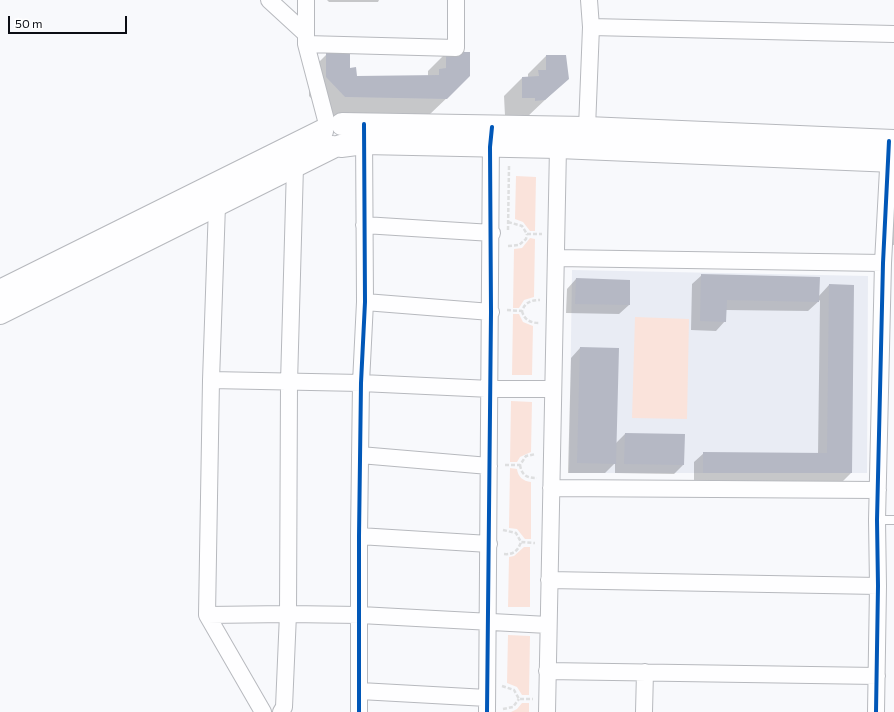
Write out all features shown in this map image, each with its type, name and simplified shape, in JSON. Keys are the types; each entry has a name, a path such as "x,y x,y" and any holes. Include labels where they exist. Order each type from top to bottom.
{"street":[{"path":"269,0 306,39 456,48 456,0"},
{"path":"306,0 306,39 333,134"},
{"path":"587,128 591,27 589,0"},
{"path":"591,27 894,34"},
{"path":"491,137 587,128 891,151"},
{"path":"0,291 333,134 364,133 491,137 558,147 891,151"},
{"path":"359,712 361,383 365,302 364,133"},
{"path":"0,313 295,166 333,134"},
{"path":"360,691 491,706 488,623 489,544 497,466 490,389 499,311 492,233 491,137"},
{"path":"547,712 558,147"},
{"path":"876,712 878,586 877,520 883,263 891,151"},
{"path":"281,712 284,707 288,614 289,383 295,166"},
{"path":"217,205 211,380 207,615 263,712"},
{"path":"364,225 492,233"},
{"path":"556,258 883,263"},
{"path":"365,302 499,311"},
{"path":"211,380 289,383 361,383 490,389 553,389"},
{"path":"360,456 497,466"},
{"path":"551,488 878,490"},
{"path":"359,536 489,544"},
{"path":"549,580 878,586"},
{"path":"207,615 288,614 360,616 548,625"},
{"path":"547,671 877,676"},
{"path":"644,712 645,672"}],"lane":[{"path":"877,520 894,520"}],"path":[{"path":"508,222 522,226 527,234 526,239 519,245 508,246"},
{"path":"527,234 542,234"},
{"path":"522,311 527,303 532,300 541,300"},
{"path":"499,311 522,311"},
{"path":"522,311 523,315 531,322 541,323"},
{"path":"539,454 526,456 520,465 521,472 525,476 539,478"},
{"path":"497,466 520,465"},
{"path":"502,554 512,554 520,547 521,542 516,533 503,530"},
{"path":"521,542 538,543"},
{"path":"500,686 514,690 519,698"},
{"path":"491,706 513,707 519,698"},
{"path":"519,698 536,699"}],"shaded area":[{"path":"516,176 536,177 535,231 530,231 523,222 515,219"},
{"path":"530,238 535,239 534,297 524,300 519,308 513,308 514,249 522,248"},
{"path":"572,270 868,276 867,473 569,473"},
{"path":"513,314 519,314 523,322 533,326 532,375 512,375"},
{"path":"635,317 689,319 687,419 632,418"},
{"path":"511,401 532,402 531,452 520,457 517,462 510,462"},
{"path":"510,468 517,469 521,478 531,482 531,539 525,539 517,529 509,528"},
{"path":"524,547 530,547 530,607 508,607 509,557 514,556"},
{"path":"508,635 530,636 529,695 522,695 517,687 507,683"},
{"path":"522,703 529,703 529,712 511,712 517,709"}],"building":[{"path":"446,52 470,52 470,76 447,99 345,97 326,77 326,53 350,53 350,68 356,67 357,76 439,75 439,69 446,68"},
{"path":"546,55 566,55 569,79 545,100 535,101 535,98 522,98 522,77 539,76 538,70 546,70"},
{"path":"701,274 820,277 819,302 727,300 726,322 700,321"},
{"path":"576,278 630,280 630,305 575,304"},
{"path":"829,284 854,285 852,473 703,473 703,452 827,453"},
{"path":"580,347 619,348 616,464 577,463"},
{"path":"625,433 685,434 684,465 624,464"}],"cycle path":[{"path":"359,712 361,383 365,302 364,124"},
{"path":"487,712 491,312 490,147 492,127"},
{"path":"876,712 878,586 877,520 883,263 889,141"}]}
